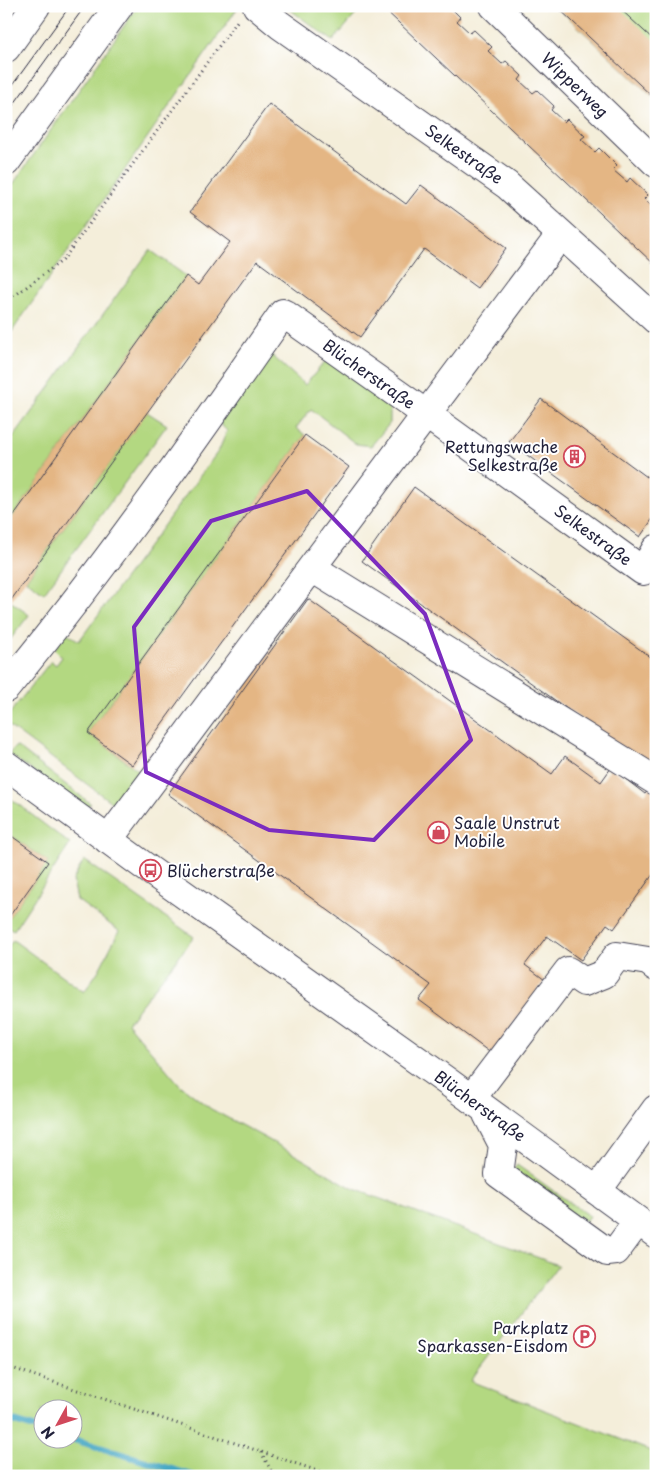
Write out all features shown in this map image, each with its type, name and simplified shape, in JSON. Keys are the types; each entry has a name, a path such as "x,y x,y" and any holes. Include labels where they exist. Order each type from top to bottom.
{"street":[{"path":"6,48 36,6"},
{"path":"6,162 119,6"},
{"name":"Wipperweg","path":"494,6 656,163"},
{"name":"Selkestraße","path":"248,12 280,25 507,185 656,320"},
{"path":"426,414 561,234"},
{"name":"Blücherstraße","path":"6,688 70,610 199,434 283,313 426,414 108,840"},
{"name":"Selkestraße","path":"426,414 652,567"},
{"path":"312,568 656,782"},
{"name":"Blücherstraße","path":"6,764 108,840 647,1227"},
{"path":"647,1227 616,1251 607,1252 499,1174 503,1145 477,1104 568,971 584,982 604,974 617,956 648,961 656,967"},
{"path":"596,1191 656,1109"}],"path":[{"path":"6,302 62,260 248,12"},
{"path":"6,1366 333,1476"},
{"path":"261,1452 274,1476"}],"highlighted area":[{"path":"307,491 425,614 471,740 374,840 269,830 146,772 134,627 211,521"}],"green space":[{"path":"138,6 239,6 6,340 6,194"},
{"path":"285,6 363,6 333,41"},
{"path":"556,6 656,6 656,100"},
{"path":"150,250 186,276 6,526 6,447"},
{"path":"268,352 305,385 328,358 390,408 390,423 371,446 356,444 311,409 296,428 305,435 88,733 143,774 115,805 6,724 6,718 51,661 56,665 62,657 54,649 67,633 79,641 219,450 227,431 218,422"},
{"path":"147,412 167,425 44,593 26,580"},
{"path":"10,601 29,615 6,645 6,607"},
{"path":"16,746 91,804 83,807 9,754"},
{"path":"6,795 70,844 14,930 6,926 6,921 48,862 6,832"},
{"path":"84,860 194,937 127,1023 180,1085 211,1109 354,1189 558,1265 470,1381 656,1453 656,1476 6,1476 6,949 13,940 84,992 99,970 119,931 77,900 73,880"},
{"path":"517,1165 589,1216 581,1227 511,1173"}],"building":[{"path":"381,6 449,6 460,17 457,21 470,33 474,30 492,47 488,51 502,64 506,61 522,76 519,80 533,93 537,90 554,106 551,110 564,122 567,119 585,136 581,139 595,152 599,148 617,166 613,170 627,182 630,178 648,195 644,199 656,210 656,266"},
{"path":"556,6 617,6 656,42 656,100"},
{"path":"269,104 406,204 421,185 506,248 477,288 424,249 360,337 257,261 6,607 6,526 186,276 198,285 230,242 190,212"},
{"name":"Rettungswache Selkestraße","path":"541,399 647,477 652,471 656,473 656,514 640,537 509,442"},
{"path":"305,435 349,467 132,765 88,733"},
{"path":"414,487 656,661 656,773 362,561"},
{"name":"Saale Unstrut Mobile","path":"308,599 552,774 565,756 601,782 611,768 645,794 650,788 656,793 656,870 614,929 607,924 581,960 547,936 525,965 545,980 492,1054 419,1000 431,985 168,794"},
{"path":"6,832 48,862 6,921"}],"waterway":[{"path":"6,1419 32,1427"},
{"path":"82,1442 194,1476"}],"tram line":[{"path":"6,94 70,6"},
{"path":"6,115 85,6"}],"place":[{"name":"Rettungswache Selkestraße","path":"574,456"},
{"name":"Saale Unstrut Mobile","path":"438,832"},
{"name":"Blücherstraße","path":"151,871"},
{"name":"Parkplatz Sparkassen-Eisdom","path":"584,1337"}]}
